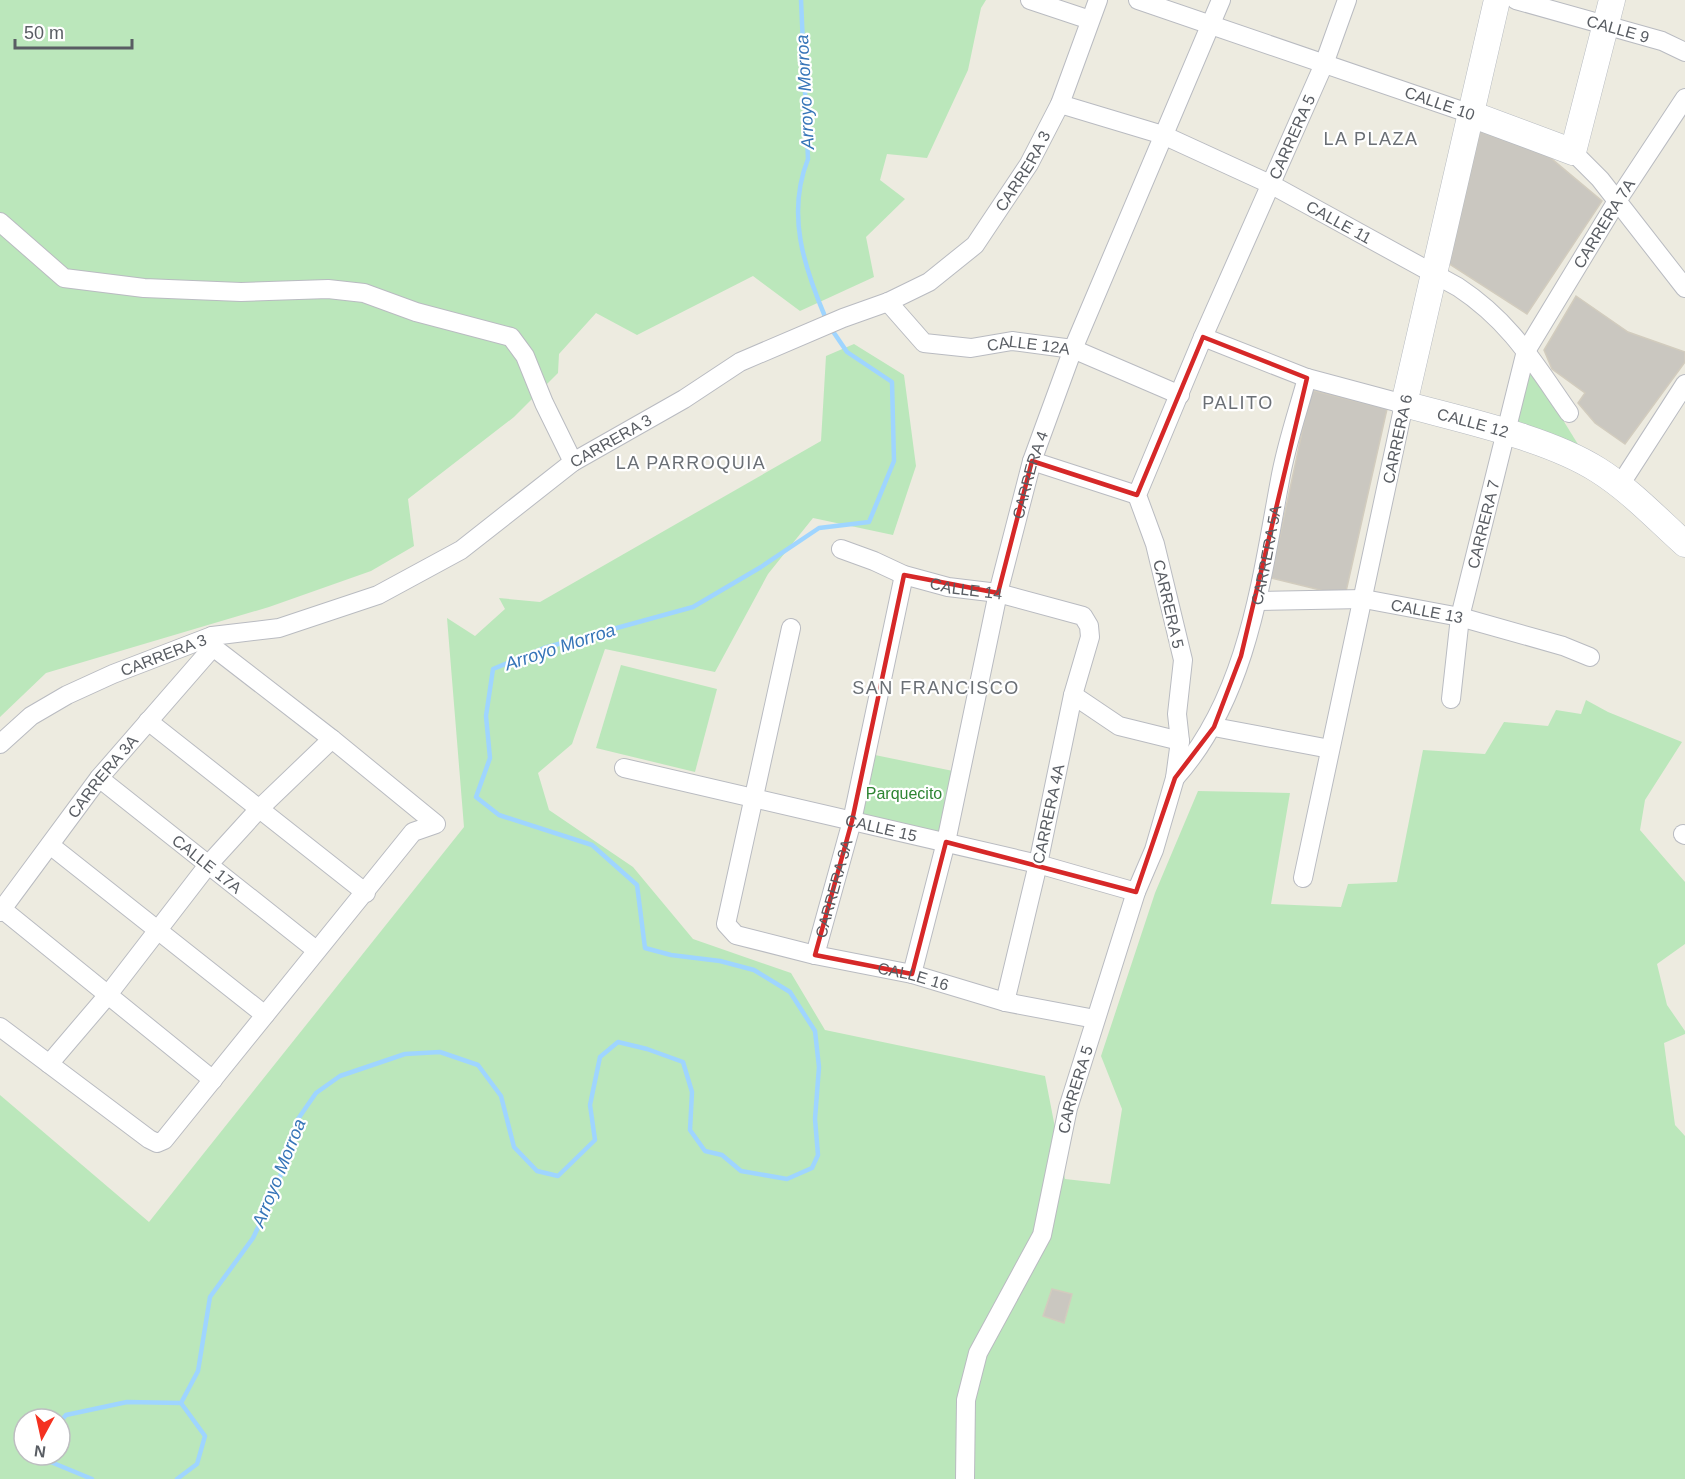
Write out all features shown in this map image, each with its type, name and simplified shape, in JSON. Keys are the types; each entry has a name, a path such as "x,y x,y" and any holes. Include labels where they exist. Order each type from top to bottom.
{"street":[{"path":"1030,0 1090,20"},
{"name":"CARRERA 3","path":"0,744 31,716 67,694 212,642 279,628 378,595 461,550 573,462 684,399 740,362 843,318 888,302 929,282 975,244 1029,164 1060,104 1098,0"},
{"name":"CALLE 10","path":"1138,0 1471,114 1573,152 1617,201 1685,288"},
{"name":"CARRERA 4","path":"912,974 946,842 998,593 1032,461 1073,349 1221,0"},
{"name":"CARRERA 5","path":"965,1479 966,1400 978,1353 1042,1234 1068,1108 1136,892 1154,850 1175,778 1180,741 1177,714 1182,660 1155,544 1137,495 1203,337 1324,64 1347,0"},
{"name":"CARRERA 6","path":"1303,878 1433,272 1497,0"},
{"name":"CALLE 9","path":"1516,0 1662,41 1685,52"},
{"path":"1573,152 1612,0"},
{"name":"CARRERA 7A","path":"1526,351 1617,201 1685,98"},
{"name":"CALLE 11","path":"1060,104 1163,135 1272,185 1433,272 1487,306 1511,330 1569,413"},
{"path":"0,222 64,278 144,288 230,292 328,289 364,293 416,312 511,338 525,356 544,403 573,462"},
{"name":"CALLE 12A","path":"888,302 924,343 971,348 1012,341 1073,349 1180,395"},
{"name":"CALLE 12","path":"1203,337 1307,378 1506,433 1587,464 1620,485 1685,544"},
{"name":"CARRERA 7","path":"1451,699 1460,617 1526,351"},
{"name":"CARRERA 5A","path":"1175,778 1214,727 1241,656 1257,601 1281,477 1307,378"},
{"path":"1620,485 1685,384"},
{"path":"1032,461 1137,495"},
{"name":"CALLE 14","path":"841,549 874,561 904,576 948,587 998,593 1083,616 1089,626"},
{"name":"CARRERA 3A","path":"815,955 852,821 904,576"},
{"name":"CALLE 13","path":"1257,601 1364,599 1460,617 1563,646 1590,657"},
{"name":"CARRERA 4A","path":"1005,1002 1038,864 1073,695 1090,637 1089,626"},
{"path":"755,798 791,628"},
{"path":"0,1027 156,1143 164,1140 316,950 366,893 413,832 436,824 212,642"},
{"name":"CARRERA 3A","path":"1,910 99,778 212,642"},
{"path":"1073,695 1119,726 1180,741"},
{"path":"148,721 366,893"},
{"path":"1214,727 1330,749"},
{"path":"49,1064 107,996 208,865 259,809 332,739"},
{"name":"CALLE 15","path":"624,768 1038,864 1136,892"},
{"name":"CALLE 17A","path":"99,778 316,950"},
{"name":"CALLE 16","path":"755,798 726,924 736,934 815,955 912,974 1005,1002 1095,1019"},
{"path":"50,845 265,1015"},
{"path":"1,910 213,1080"}],"highlighted area":[{"path":"1203,337 1307,378 1241,656 1214,727 1175,778 1136,892 946,842 912,974 815,955 852,821 904,575 998,593 1032,461 1137,495"}],"green space":[{"path":"0,0 986,0 981,8 968,70 927,158 887,154 880,180 905,199 866,237 874,277 800,311 753,276 637,335 596,313 559,354 558,373 514,417 408,499 414,546 371,571 269,607 46,673 0,717"},
{"path":"854,344 904,375 916,466 893,535 813,518 768,574 715,672 605,649 572,744 538,773 549,810 633,867 693,939 791,973 825,1030 1045,1076 1065,1179 1110,1184 1122,1109 1101,1056 1155,893 1198,791 1290,793 1271,904 1341,907 1348,884 1397,882 1423,750 1485,754 1504,722 1548,726 1556,710 1581,714 1586,700 1608,712 1682,742 1645,800 1640,830 1685,882 1685,944 1657,964 1667,1005 1685,1031 1685,1034 1664,1043 1675,1125 1685,1136 1685,1479 0,1479 0,1095 149,1222 464,827 447,618 475,636 505,609 499,598 540,602 821,441 826,356"},
{"path":"1525,366 1531,368 1579,446 1518,425"},
{"path":"621,665 717,689 695,772 596,748"},
{"name":"Parquecito","path":"870,754 953,771 940,833 856,814"}],"building":[{"path":"1472,124 1541,150 1602,201 1527,314 1443,260"},
{"path":"1576,296 1628,332 1685,352 1685,362 1625,444 1595,423 1578,403 1585,393 1552,369 1544,350"},
{"path":"1311,390 1387,409 1345,596 1271,578"},
{"path":"1052,1289 1072,1294 1064,1323 1043,1316"}],"waterway":[{"name":"Arroyo Morroa","path":"801,0 808,159 798,200 798,220 805,260 826,319"},
{"name":"Arroyo Morroa","path":"72,1414 127,1402 181,1403 198,1371 210,1297 253,1238 276,1190 298,1119 316,1093 340,1076 405,1054 440,1052 478,1065 501,1096 514,1147 537,1171 558,1176 595,1140 590,1105 600,1057 618,1042 647,1049 683,1062 692,1092 690,1130 705,1151 722,1155 741,1171 787,1179 812,1168 818,1155 815,1119 819,1067 815,1031 790,992 754,970 720,961 671,955 645,948 637,885 592,845 499,815 476,797 490,758 486,716 493,669 544,648 693,607 761,567 819,528 869,522 894,461 892,382 847,352 830,327"},
{"path":"177,1479 197,1464 205,1436 181,1403"},
{"name":"Arroyo Morroa","path":"63,1467 92,1479"}],"district":[{"name":"LA PLAZA","path":"1371,139"},
{"name":"PALITO","path":"1238,403"},
{"name":"LA PARROQUIA","path":"691,463"},
{"name":"SAN FRANCISCO","path":"936,688"}]}
